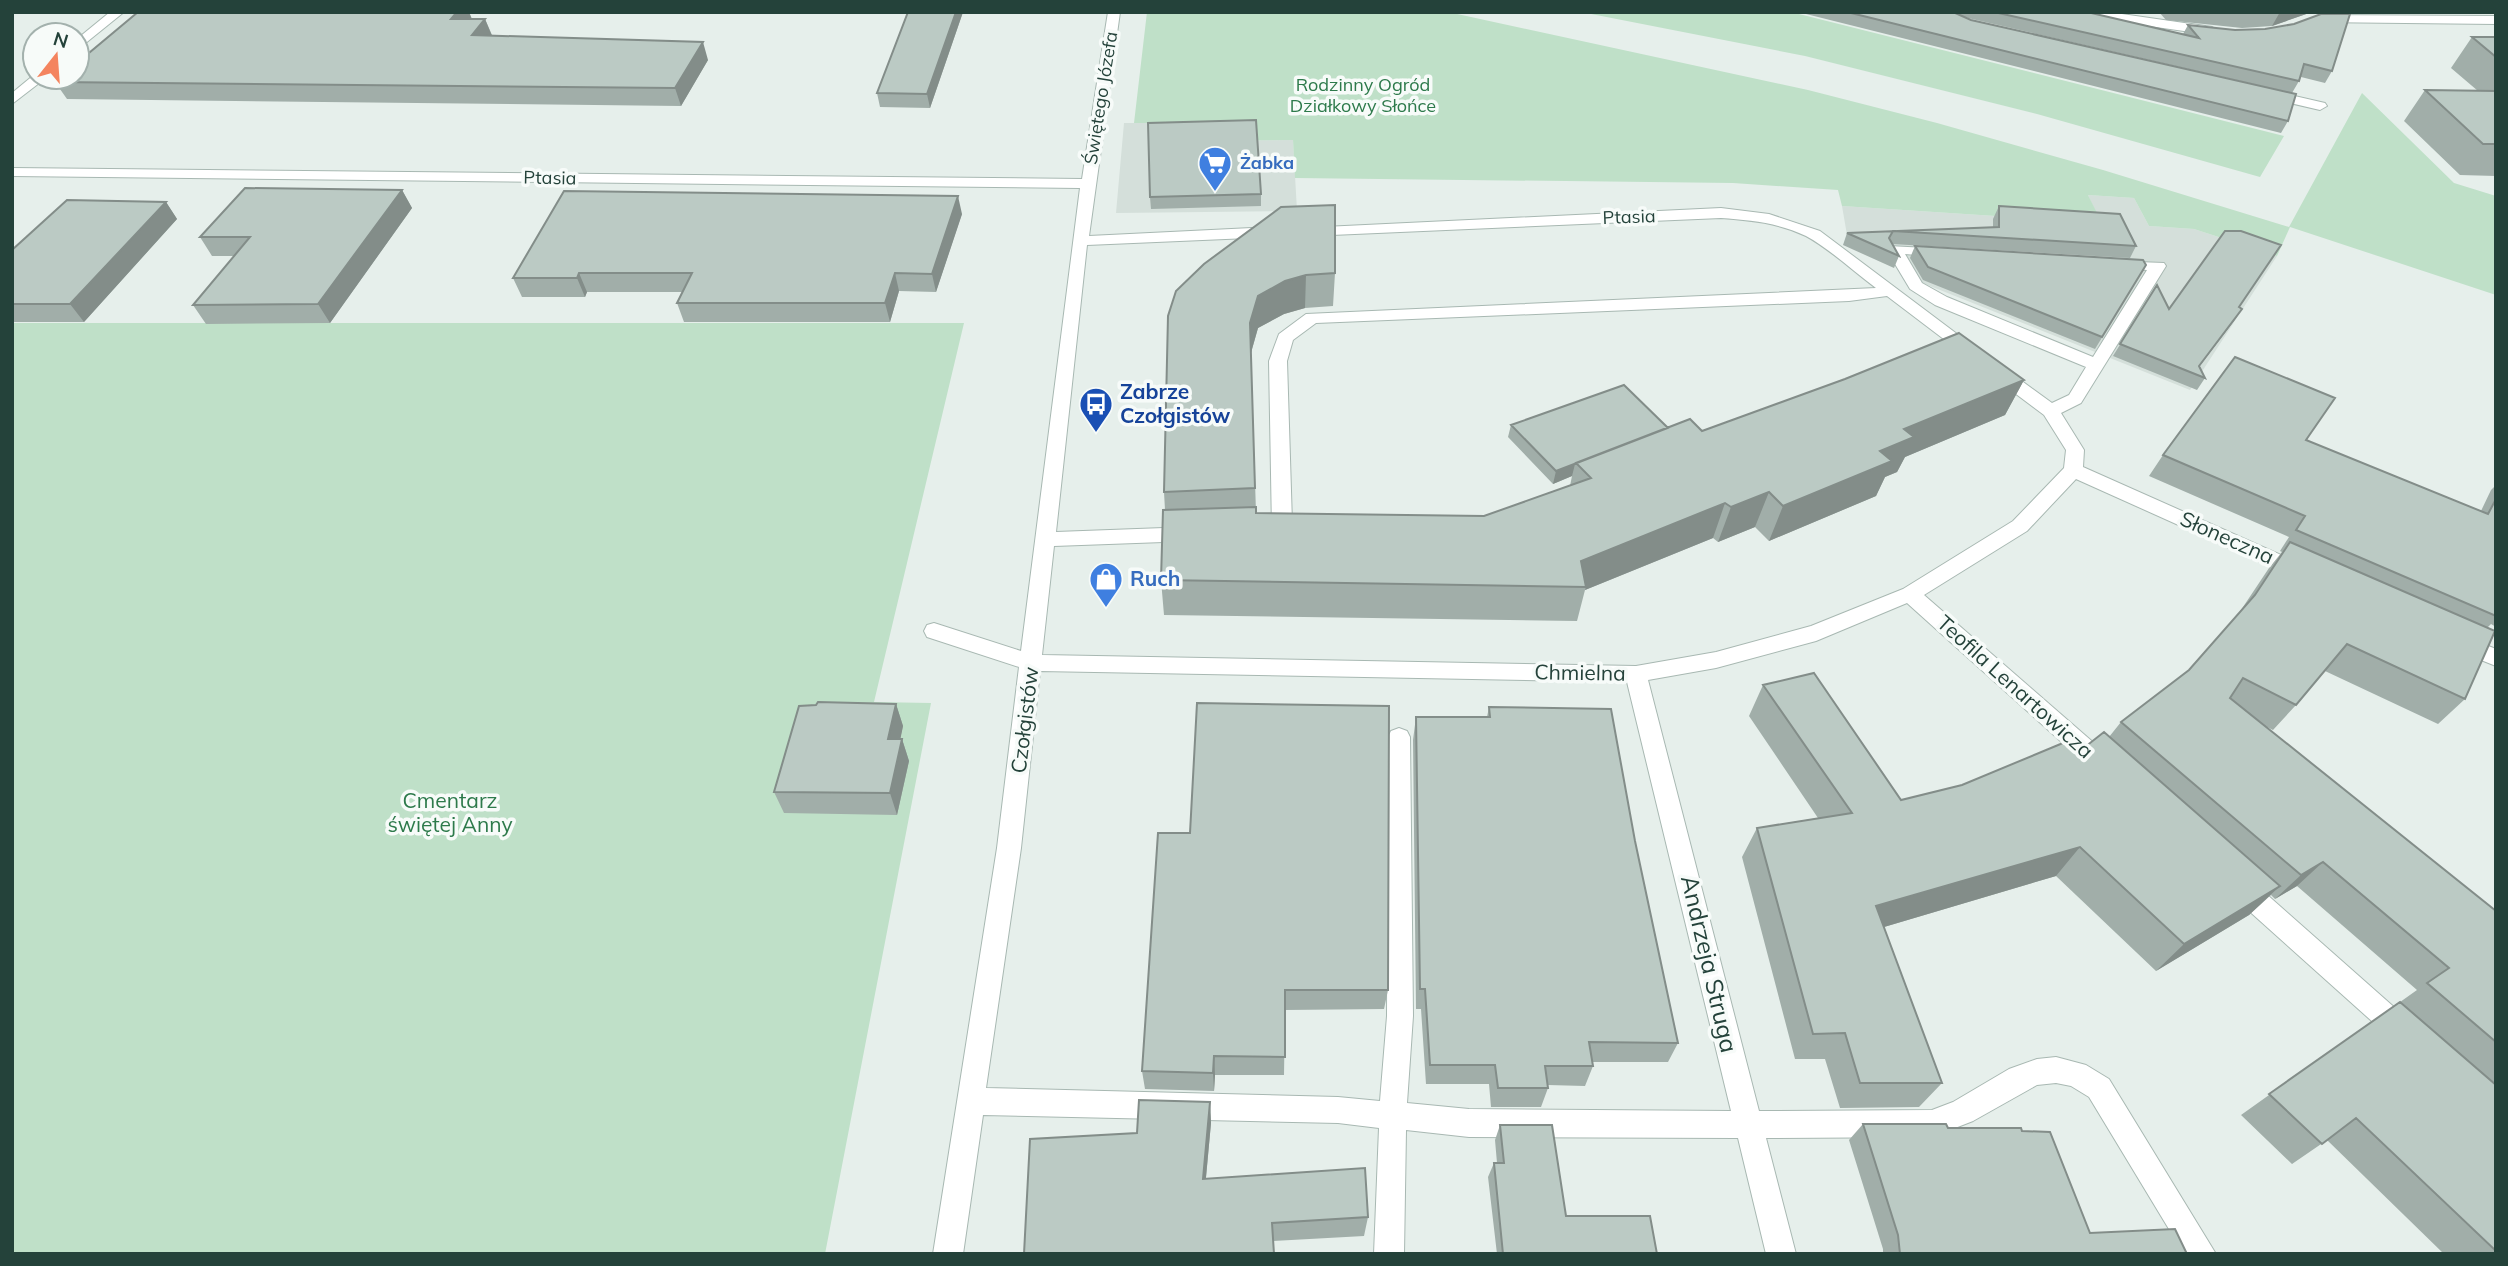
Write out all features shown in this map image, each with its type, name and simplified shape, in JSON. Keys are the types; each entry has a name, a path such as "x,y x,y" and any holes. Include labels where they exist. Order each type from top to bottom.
{"street":[{"path":"91,34 118,12"},
{"name":"Świętego Józefa","path":"1088,184 1114,12"},
{"path":"2079,12 2220,32"},
{"path":"2305,19 2496,20"},
{"path":"2252,90 2320,106"},
{"name":"Ptasia","path":"12,172 1088,184"},
{"name":"Czołgistów","path":"948,1254 1009,848 1088,184"},
{"name":"Ptasia","path":"1080,241 1721,213 1787,221 1814,234 2051,411 2076,450 2073,470"},
{"path":"1964,254 1894,249 1916,286 1941,301 2098,365"},
{"path":"2051,411 2075,399 2158,266 2102,263"},
{"path":"1309,530 1275,531 1278,361 1284,338 1312,318 1849,296 1890,291"},
{"path":"1927,348 1953,338"},
{"name":"Słoneczna","path":"2073,470 2321,580"},
{"name":"Chmielna","path":"934,631 1032,663 1636,674 1716,660 1816,633 1910,594 2021,526 2073,470"},
{"path":"1046,539 1213,533"},
{"name":"Teofila Lenartowicza","path":"1910,594 2108,769"},
{"path":"2446,636 2496,659"},
{"name":"Andrzeja Struga","path":"1636,674 1781,1254"},
{"path":"1390,1254 1393,1115 1400,1016 1399,737"},
{"path":"2218,867 2423,1050"},
{"path":"970,1101 1338,1110 1469,1123 1898,1125 1940,1121 2035,1070 2059,1069 2080,1073 2099,1088 2201,1254"}],"shaded area":[{"path":"1124,123 1159,123 1158,141 1293,140 1297,211 1116,213"},
{"path":"2088,195 2134,198 2149,226 2194,229 2277,256 2190,390 1920,282 1847,235 1842,206 2101,223"}],"green space":[{"name":"Rodzinny Ogród Działkowy Słońce","path":"1147,12 1448,12 1808,90 2103,170 2289,227 2362,93 2454,183 2496,196 2496,295 2290,227 2277,256 2194,229 2149,226 2134,198 2088,195 2102,223 1842,206 1838,190 1733,183 1295,178 1293,140 1158,141 1159,123 1134,123"},
{"path":"1581,12 1791,12 2284,136 2260,177 2037,114 1805,56"},
{"name":"Cmentarz świętej Anny","path":"12,323 964,323 874,702 931,703 825,1254 12,1254"}],"building":[{"path":"138,12 457,12 451,19 485,19 472,35 703,42 675,88 91,82 91,51"},
{"path":"908,12 956,12 927,94 877,93"},
{"path":"1847,12 1953,12 1971,20 2296,94 2288,121"},
{"path":"1994,12 2087,12 2199,38 2188,25 2235,30 2265,29 2294,24 2321,14 2350,14 2332,71 2304,64 2299,81"},
{"path":"2472,37 2496,37 2496,57"},
{"path":"2425,90 2496,91 2496,144 2483,144"},
{"path":"1256,120 1261,194 1150,197 1148,123"},
{"path":"245,188 402,190 318,304 193,305 250,237 200,237"},
{"path":"564,191 958,196 932,274 895,273 885,303 677,303 692,273 579,273 577,278 513,278"},
{"path":"67,200 166,202 70,304 12,304 12,250"},
{"path":"1335,205 1335,273 1306,275 1285,281 1258,296 1250,323 1255,488 1164,492 1168,316 1176,291 1204,264 1281,207"},
{"path":"1999,206 2120,214 2136,246 1895,231 1999,227"},
{"path":"1893,231 1889,238 1899,256 1847,233"},
{"path":"2225,231 2241,231 2281,245 2239,307 2242,309 2199,366 2205,378 2120,344 2157,285 2169,309"},
{"path":"1915,246 2143,260 2146,265 2102,337 1928,267"},
{"path":"1959,333 2024,380 1904,429 1914,437 1880,451 1892,461 1783,506 1769,492 1731,507 1725,503 1581,561 1586,587 1161,580 1163,510 1256,507 1256,513 1484,516 1591,478 1576,463 1690,419 1702,431 1845,379"},
{"path":"2235,357 2335,398 2306,440 2488,514 2496,499 2496,616 2296,530 2305,516 2163,455"},
{"path":"1624,385 1668,428 1556,471 1511,425"},
{"path":"2290,542 2495,631 2465,699 2347,644 2296,705 2243,678 2230,698 2496,911 2496,1042 2427,983 2449,968 2323,862 2301,875 2121,722 2189,670 2255,595"},
{"path":"1814,673 1901,800 1962,785 2075,738 2085,747 2104,732 2280,886 2184,944 2080,847 1876,906 1942,1083 1860,1083 1845,1033 1813,1034 1757,828 1852,813 1763,685"},
{"path":"818,702 896,704 888,739 902,739 890,793 774,792 799,706 816,705"},
{"path":"1197,703 1389,706 1388,990 1285,990 1285,1057 1214,1056 1213,1073 1142,1071 1158,833 1190,833"},
{"path":"1489,707 1611,709 1635,841 1678,1043 1589,1042 1593,1066 1545,1066 1548,1088 1498,1088 1495,1065 1430,1065 1425,989 1420,989 1416,717 1490,717"},
{"path":"2400,1002 2496,1085 2496,1251 2356,1118 2322,1144 2269,1094"},
{"path":"1139,1100 1210,1102 1203,1179 1365,1168 1368,1217 1272,1223 1274,1254 1024,1254 1030,1139 1137,1133"},
{"path":"1863,1124 1946,1124 1948,1128 2021,1128 2022,1131 2050,1132 2090,1233 2175,1229 2187,1254 1900,1254 1898,1235"},
{"path":"1500,1125 1552,1125 1566,1216 1650,1216 1657,1254 1503,1254 1494,1163 1504,1163"}],"place":[{"name":"Żabka","path":"1215,193"},
{"name":"Zabrze Czołgistów","path":"1096,434"},
{"name":"Ruch","path":"1106,609"}]}
